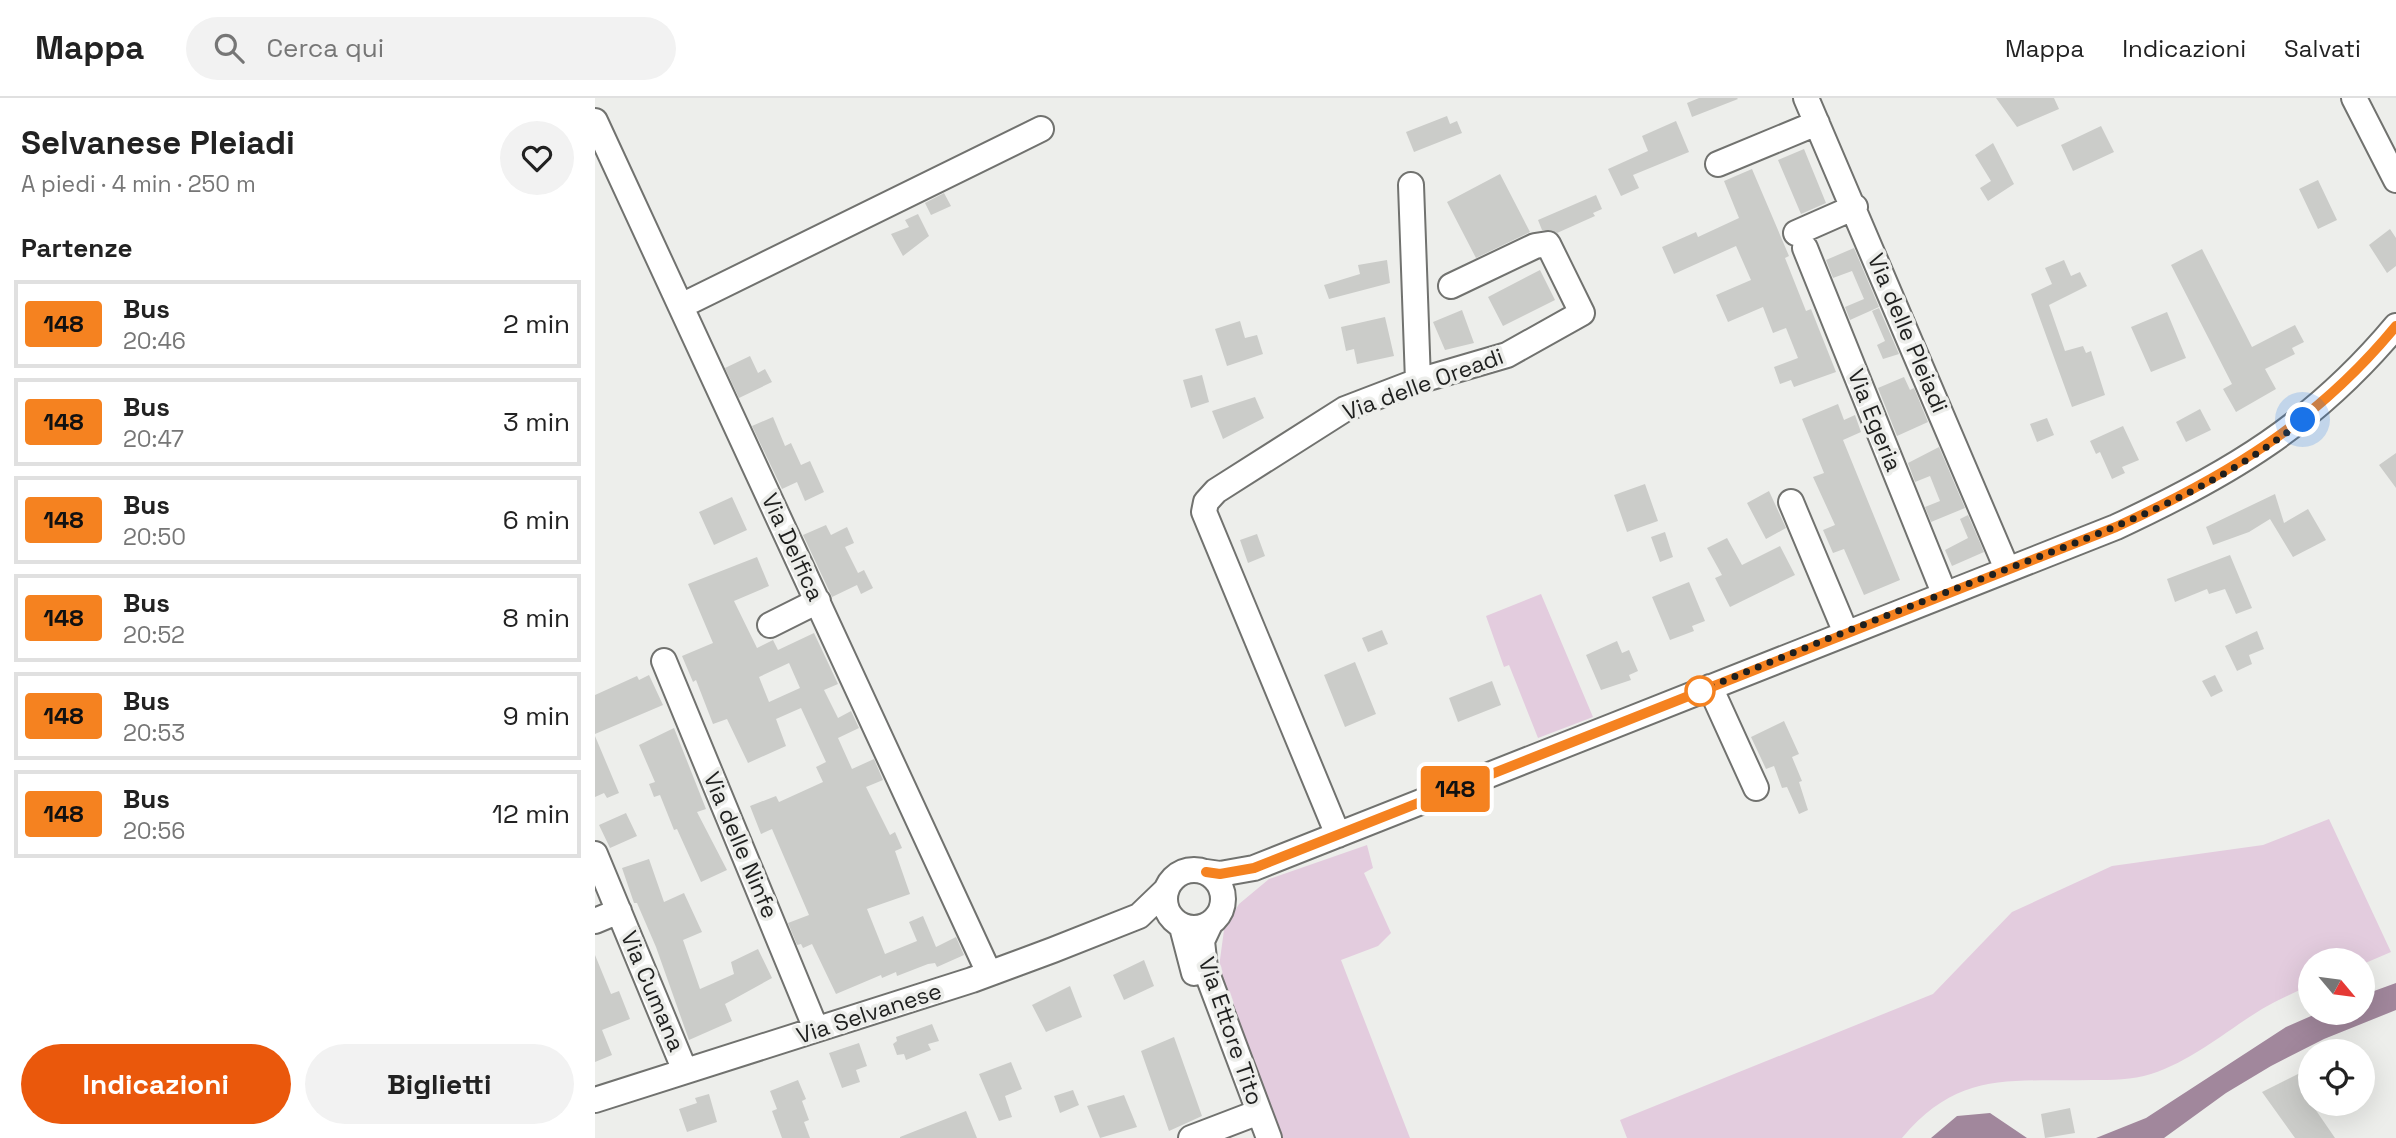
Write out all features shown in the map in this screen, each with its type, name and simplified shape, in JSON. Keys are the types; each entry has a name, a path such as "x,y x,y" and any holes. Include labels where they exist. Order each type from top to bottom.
{"street":[{"name":"Via delle Pleiadi","path":"1806,98 1855,207 2007,569"},
{"path":"2354,98 2396,180"},
{"path":"1718,164 1817,122"},
{"path":"681,306 1041,129"},
{"name":"Via Delfica","path":"597,130 989,973"},
{"path":"1411,185 1418,382"},
{"name":"Via Egeria","path":"1855,207 1800,240 1944,593"},
{"name":"Via delle Oreadi","path":"1338,835 1204,512 1206,502 1216,491 1345,409 1418,382 1507,355 1582,313 1548,244 1535,246 1451,286"},
{"path":"1254,868 1230,889 1217,913 1192,929 1176,921 1165,908 1165,891 1182,872 1220,874 1254,868 2116,527 2252,457 2318,408 2396,326"},
{"path":"1791,502 1846,633"},
{"path":"770,625 818,601"},
{"name":"Via delle Ninfe","path":"664,661 816,1029"},
{"path":"1710,687 1756,788"},
{"name":"Via Cumana","path":"595,854 685,1071"},
{"path":"1206,872 1221,888 1217,913"},
{"name":"Via Selvanese","path":"595,1100 989,973 1139,916 1165,891"},
{"name":"Via Cumana","path":"595,921 619,911"},
{"name":"Via Ettore Tito","path":"1217,913 1202,940 1205,968 1254,1122"},
{"name":"Via Selvanese","path":"1139,916 1176,921"},
{"name":"Via Ettore Tito","path":"1176,921 1254,1122 1269,1138"},
{"path":"1192,1138 1254,1122"}],"shaded area":[{"path":"1541,594 1593,717 1538,738 1509,665 1504,667 1486,616"},
{"path":"2329,819 2391,952 2375,959 2375,948 2298,948 2298,991 2262,1009 2181,1061 2144,1076 2122,1079 2011,1081 1966,1090 1923,1116 1902,1138 1627,1138 1620,1120 1933,994 2012,912 2112,866 2263,845"},
{"path":"1367,845 1373,868 1364,873 1391,933 1378,946 1341,960 1410,1138 1283,1138 1219,967 1224,930 1239,904 1269,879"},
{"path":"2396,983 2396,1010 2375,1018 2375,991"},
{"path":"2298,1022 2298,1026 2356,1026 2324,1039 2298,1039 2298,1052 2226,1093 2164,1138 2096,1138 2146,1118"},
{"path":"1990,1113 2027,1138 1931,1138 1957,1116"}],"building":[{"path":"1699,98 1738,99 1692,117 1687,103"},
{"path":"1996,98 2054,98 2059,109 2017,127"},
{"path":"1447,116 1450,124 1457,121 1462,133 1414,152 1406,132"},
{"path":"1676,121 1689,152 1633,175 1639,188 1621,196 1608,169 1648,151 1642,136"},
{"path":"2101,126 2114,152 2073,171 2061,145"},
{"path":"1993,143 2014,184 1988,201 1980,188 1991,181 1975,155"},
{"path":"1804,149 1826,203 1801,214 1778,160"},
{"path":"1752,169 1789,256 1785,258 1806,311 1811,309 1836,372 1794,387 1791,380 1780,384 1774,367 1798,358 1786,328 1773,333 1763,307 1728,322 1716,295 1751,280 1736,246 1674,274 1662,247 1696,232 1698,237 1739,218 1724,181"},
{"path":"1500,174 1530,232 1476,258 1447,202"},
{"path":"2318,180 2337,220 2318,229 2299,189"},
{"path":"944,193 951,206 931,215 925,203"},
{"path":"1596,195 1602,209 1593,213 1595,216 1557,233 1542,230 1538,220"},
{"path":"918,214 929,236 903,256 891,234 909,227 905,220"},
{"path":"2390,229 2396,238 2396,266 2387,273 2369,245"},
{"path":"1854,248 1879,307 1850,320 1845,307 1864,299 1852,271 1833,278 1826,260"},
{"path":"2202,249 2252,347 2295,325 2304,342 2292,348 2295,354 2265,369 2276,389 2236,412 2223,389 2232,384 2171,265"},
{"path":"1387,260 1390,283 1329,299 1324,285 1360,274 1358,265"},
{"path":"2064,260 2071,276 2080,272 2087,286 2049,305 2065,351 2083,346 2086,353 2091,351 2105,395 2072,407 2031,294 2052,284 2045,268"},
{"path":"1540,270 1555,300 1503,326 1488,297"},
{"path":"1879,308 1899,354 1883,359 1877,345 1885,341 1872,311"},
{"path":"1462,310 1474,343 1445,350 1433,322"},
{"path":"2167,312 2186,358 2151,372 2131,327"},
{"path":"1385,317 1394,356 1357,364 1354,349 1346,351 1341,327"},
{"path":"1240,321 1245,338 1257,335 1263,354 1227,366 1215,329"},
{"path":"750,356 758,373 765,369 772,382 739,398 725,368"},
{"path":"1202,375 1209,402 1191,408 1183,380"},
{"path":"1904,377 1910,390 1914,388 1928,422 1897,436 1878,388"},
{"path":"1255,397 1264,418 1223,439 1212,411"},
{"path":"1838,404 1844,420 1855,415 1861,432 1843,440 1900,580 1864,595 1844,549 1833,553 1823,530 1835,525 1813,477 1824,473 1802,419"},
{"path":"2200,409 2211,430 2186,442 2176,422"},
{"path":"773,417 785,446 791,443 801,465 810,461 824,492 805,501 797,482 782,489 752,426"},
{"path":"2047,418 2054,435 2037,442 2030,424"},
{"path":"2123,426 2139,460 2122,467 2125,473 2112,479 2100,452 2096,454 2090,441"},
{"path":"1939,447 1965,508 1931,522 1925,507 1940,501 1930,476 1915,482 1908,463"},
{"path":"2396,453 2396,488 2379,465"},
{"path":"1645,484 1658,521 1627,532 1614,495"},
{"path":"1769,491 1786,528 1766,539 1747,503"},
{"path":"2275,494 2284,523 2308,509 2326,540 2293,557 2270,519 2249,532 2213,545 2206,527"},
{"path":"732,497 747,530 714,545 699,512"},
{"path":"1968,515 1984,552 1952,566 1945,550 1968,538 1960,519"},
{"path":"826,525 831,535 847,527 854,543 845,547 858,573 864,570 873,588 861,594 857,585 832,597 803,535"},
{"path":"1665,532 1673,557 1660,562 1651,537"},
{"path":"1257,534 1265,556 1248,563 1240,540"},
{"path":"1727,538 1742,565 1780,546 1795,575 1730,607 1715,578 1722,575 1707,548"},
{"path":"2230,555 2252,608 2236,614 2225,589 2209,594 2207,589 2175,602 2167,579"},
{"path":"757,557 769,586 734,601 757,648 773,640 778,650 814,633 838,684 824,690 838,718 851,711 859,728 838,738 852,769 874,759 883,780 866,787 890,835 895,832 902,848 895,851 910,894 867,909 885,954 917,941 909,922 923,916 936,947 956,937 964,955 937,967 935,963 928,964 897,976 896,972 882,978 881,975 836,994 812,944 803,948 801,944 797,945 788,923 809,915 772,829 761,834 750,806 776,796 779,802 823,782 816,767 826,762 801,708 776,719 786,746 748,763 727,719 713,724 696,680 693,682 682,656 713,643 688,584","holes":["789,663 800,688 769,702 759,677"]},
{"path":"1689,582 1705,621 1692,626 1694,631 1670,640 1652,597"},
{"path":"1382,630 1388,644 1368,652 1362,638"},
{"path":"2257,631 2264,649 2249,655 2252,664 2237,671 2225,646"},
{"path":"1617,641 1622,653 1629,650 1638,671 1629,675 1631,680 1601,690 1586,655"},
{"path":"1355,662 1376,714 1345,727 1324,675"},
{"path":"649,675 663,705 595,734 595,695 637,676 639,680"},
{"path":"2215,675 2223,691 2211,697 2202,681"},
{"path":"1492,681 1501,705 1458,722 1449,698"},
{"path":"1784,721 1799,754 1792,757 1802,781 1799,782 1808,810 1799,814 1787,787 1782,788 1774,766 1766,769 1751,737"},
{"path":"674,728 706,809 697,812 727,870 701,882 677,829 674,830 660,795 654,797 649,784 655,782 639,745"},
{"path":"595,736 619,793 607,798 604,793 595,797"},
{"path":"626,813 637,836 610,848 599,825"},
{"path":"649,859 664,902 684,893 702,932 683,940 700,989 734,974 731,962 758,949 772,978 725,1004 732,1021 689,1040 656,947 637,903 634,903 622,868"},
{"path":"595,955 611,994 619,991 630,1019 602,1030 612,1055 595,1062"},
{"path":"1144,960 1154,986 1124,1000 1113,975"},
{"path":"1070,986 1082,1017 1046,1032 1032,1005"},
{"path":"932,1024 939,1041 928,1044 931,1050 906,1060 904,1054 897,1055 893,1044 897,1041 896,1037"},
{"path":"1174,1037 1202,1116 1169,1131 1141,1051"},
{"path":"859,1043 867,1066 856,1070 860,1082 842,1088 829,1053"},
{"path":"1011,1062 1022,1089 1005,1096 1012,1117 999,1121 979,1074"},
{"path":"2298,1074 2298,1116 2320,1116 2335,1138 2295,1138 2262,1092"},
{"path":"798,1080 806,1099 802,1101 809,1120 804,1122 810,1138 782,1138 772,1111 777,1109 770,1091"},
{"path":"1073,1090 1079,1105 1060,1113 1054,1096"},
{"path":"709,1094 717,1122 687,1132 679,1109 697,1103 695,1098"},
{"path":"1124,1095 1137,1127 1100,1138 1087,1106"},
{"path":"2070,1108 2075,1133 2045,1138 2041,1114"},
{"path":"966,1111 977,1138 900,1138 900,1137"}],"bus line":[{"name":"148","path":"1206,872 1220,874 1254,868 2116,527 2212,480 2288,432 2349,378 2396,326"}],"route":[{"path":"1700,691 2116,527 2212,480 2252,457 2303,420"}]}
